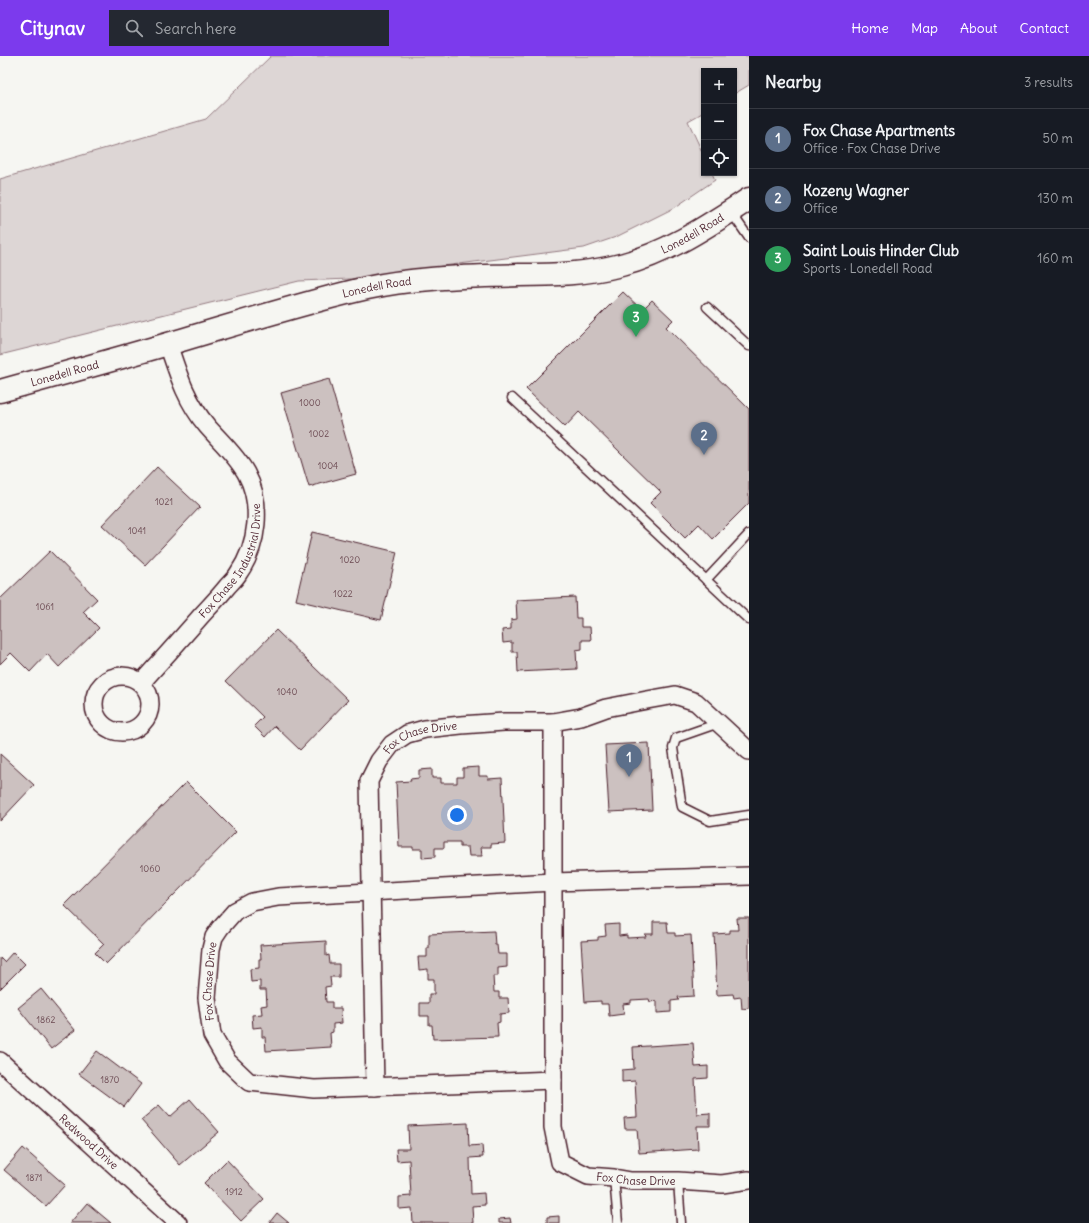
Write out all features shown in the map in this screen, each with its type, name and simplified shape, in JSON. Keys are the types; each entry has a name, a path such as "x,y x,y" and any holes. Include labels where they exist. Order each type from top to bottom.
{"street":[{"name":"Lonedell Road","path":"0,391 334,296 367,288 435,278 564,274 620,266 676,244 749,199"},
{"name":"Fox Chase Industrial Drive","path":"141,683 238,574 249,555 255,535 257,514 253,493 246,473 234,456 207,426 192,404 182,385 168,344"},
{"name":"Fox Chase Drive","path":"375,1087 370,781 379,761 392,744 407,734 425,729 504,722 554,722 581,717 606,708 675,696 696,702 749,752"},
{"name":"Fox Chase Drive","path":"554,722 552,1080 553,1127 560,1162 588,1176 632,1181 678,1181 722,1184 749,1180"},
{"name":"Fox Chase Drive","path":"552,1080 314,1089 249,1082 227,1061 212,1035 207,998 211,949 214,937 235,911 252,902 278,897 553,882 749,876"},
{"name":"Redwood Drive","path":"0,1061 178,1223"}],"lane":[{"path":"730,211 749,238"},
{"path":"707,307 749,346"},
{"path":"512,398 749,620"},
{"path":"706,580 749,534"},
{"path":"719,723 676,738 673,748 682,807 710,821 749,815"},
{"path":"614,1178 618,1223"},
{"path":"678,1181 681,1223"}],"shaded area":[{"path":"271,56 749,56 749,85 737,92 737,68 701,68 701,114 688,121 701,149 701,176 713,176 715,180 674,208 616,237 584,248 350,279 299,281 0,355 0,179 206,119"}],"building":[{"path":"623,292 642,310 652,300 673,320 666,327 749,409 749,503 713,539 699,524 685,538 650,503 661,492 579,412 565,427 526,389"},
{"path":"329,379 356,474 309,487 281,393"},
{"path":"157,467 200,507 145,565 102,525"},
{"path":"312,532 397,552 381,620 296,600"},
{"path":"50,551 97,599 83,612 99,628 59,667 47,654 30,672 11,653 0,664 0,599"},
{"path":"575,597 576,618 581,618 581,627 590,627 591,640 582,640 582,649 576,650 577,669 518,672 517,652 512,652 512,642 503,643 502,630 511,629 511,620 517,619 516,600"},
{"path":"276,630 348,700 300,750 275,726 265,737 254,726 263,717 226,681"},
{"path":"649,743 652,810 609,812 605,745"},
{"path":"0,754 34,785 0,821"},
{"path":"479,767 479,776 488,776 488,779 502,778 505,843 491,844 491,847 481,847 482,856 469,856 468,847 460,847 460,842 444,842 444,848 435,848 435,857 422,858 422,849 413,849 413,847 399,847 396,782 411,781 410,779 419,778 419,770 432,769 432,778 441,778 441,783 457,783 457,777 463,777 463,768"},
{"path":"186,782 236,832 106,964 95,953 104,944 64,905"},
{"path":"737,918 749,918 749,1008 742,1009 741,997 734,998 733,994 717,995 714,934 730,933 730,930 738,930"},
{"path":"653,922 667,922 668,933 675,933 675,936 691,935 694,996 678,997 679,1000 671,1001 671,1012 657,1013 657,1001 650,1002 649,999 631,1000 631,1003 623,1004 624,1014 609,1016 608,1004 601,1004 601,1001 585,1002 581,941 598,940 598,937 606,936 605,925 619,924 619,936 627,935 627,938 646,937 645,934 653,934"},
{"path":"494,931 495,945 497,945 498,954 507,954 507,967 498,968 498,976 493,976 494,992 499,992 499,998 508,998 509,1013 500,1014 500,1022 497,1023 498,1037 433,1039 432,1025 429,1025 429,1016 420,1016 420,1003 429,1003 429,994 434,994 434,979 428,979 428,969 419,970 418,957 427,957 427,948 429,948 429,934"},
{"path":"326,941 326,956 329,955 330,964 339,964 339,977 330,977 331,986 325,987 326,1002 332,1002 332,1008 341,1008 342,1023 333,1024 333,1032 330,1033 331,1047 266,1051 265,1037 262,1037 262,1027 253,1028 252,1015 262,1014 261,1006 267,1005 266,990 260,990 260,981 251,982 250,969 259,968 259,959 261,959 260,945"},
{"path":"13,952 25,964 0,989 0,958 4,962"},
{"path":"41,989 75,1030 51,1049 18,1008"},
{"path":"693,1043 695,1067 708,1066 708,1078 695,1079 697,1114 710,1113 710,1126 697,1126 698,1149 639,1153 637,1129 625,1129 624,1118 637,1117 635,1081 622,1082 622,1070 634,1069 633,1047"},
{"path":"97,1051 141,1084 124,1107 79,1074"},
{"path":"190,1099 219,1132 180,1165 141,1120 159,1105 170,1117"},
{"path":"468,1123 469,1146 482,1145 483,1157 470,1158 471,1194 484,1193 485,1205 472,1206 473,1223 413,1223 412,1208 399,1209 399,1197 411,1196 409,1160 397,1161 396,1149 409,1149 408,1126"},
{"path":"23,1148 65,1185 46,1206 4,1170"},
{"path":"227,1160 264,1199 241,1221 204,1183"},
{"path":"87,1203 111,1223 70,1223"},
{"path":"277,1213 289,1223 269,1223"},
{"path":"559,1216 559,1223 547,1223 547,1217"},
{"path":"510,1218 511,1223 499,1223 499,1219"}],"place":[{"name":"Saint Louis Hinder Club","path":"636,337"},
{"name":"Kozeny Wagner","path":"704,455"},
{"name":"Fox Chase Apartments","path":"629,777"}]}
